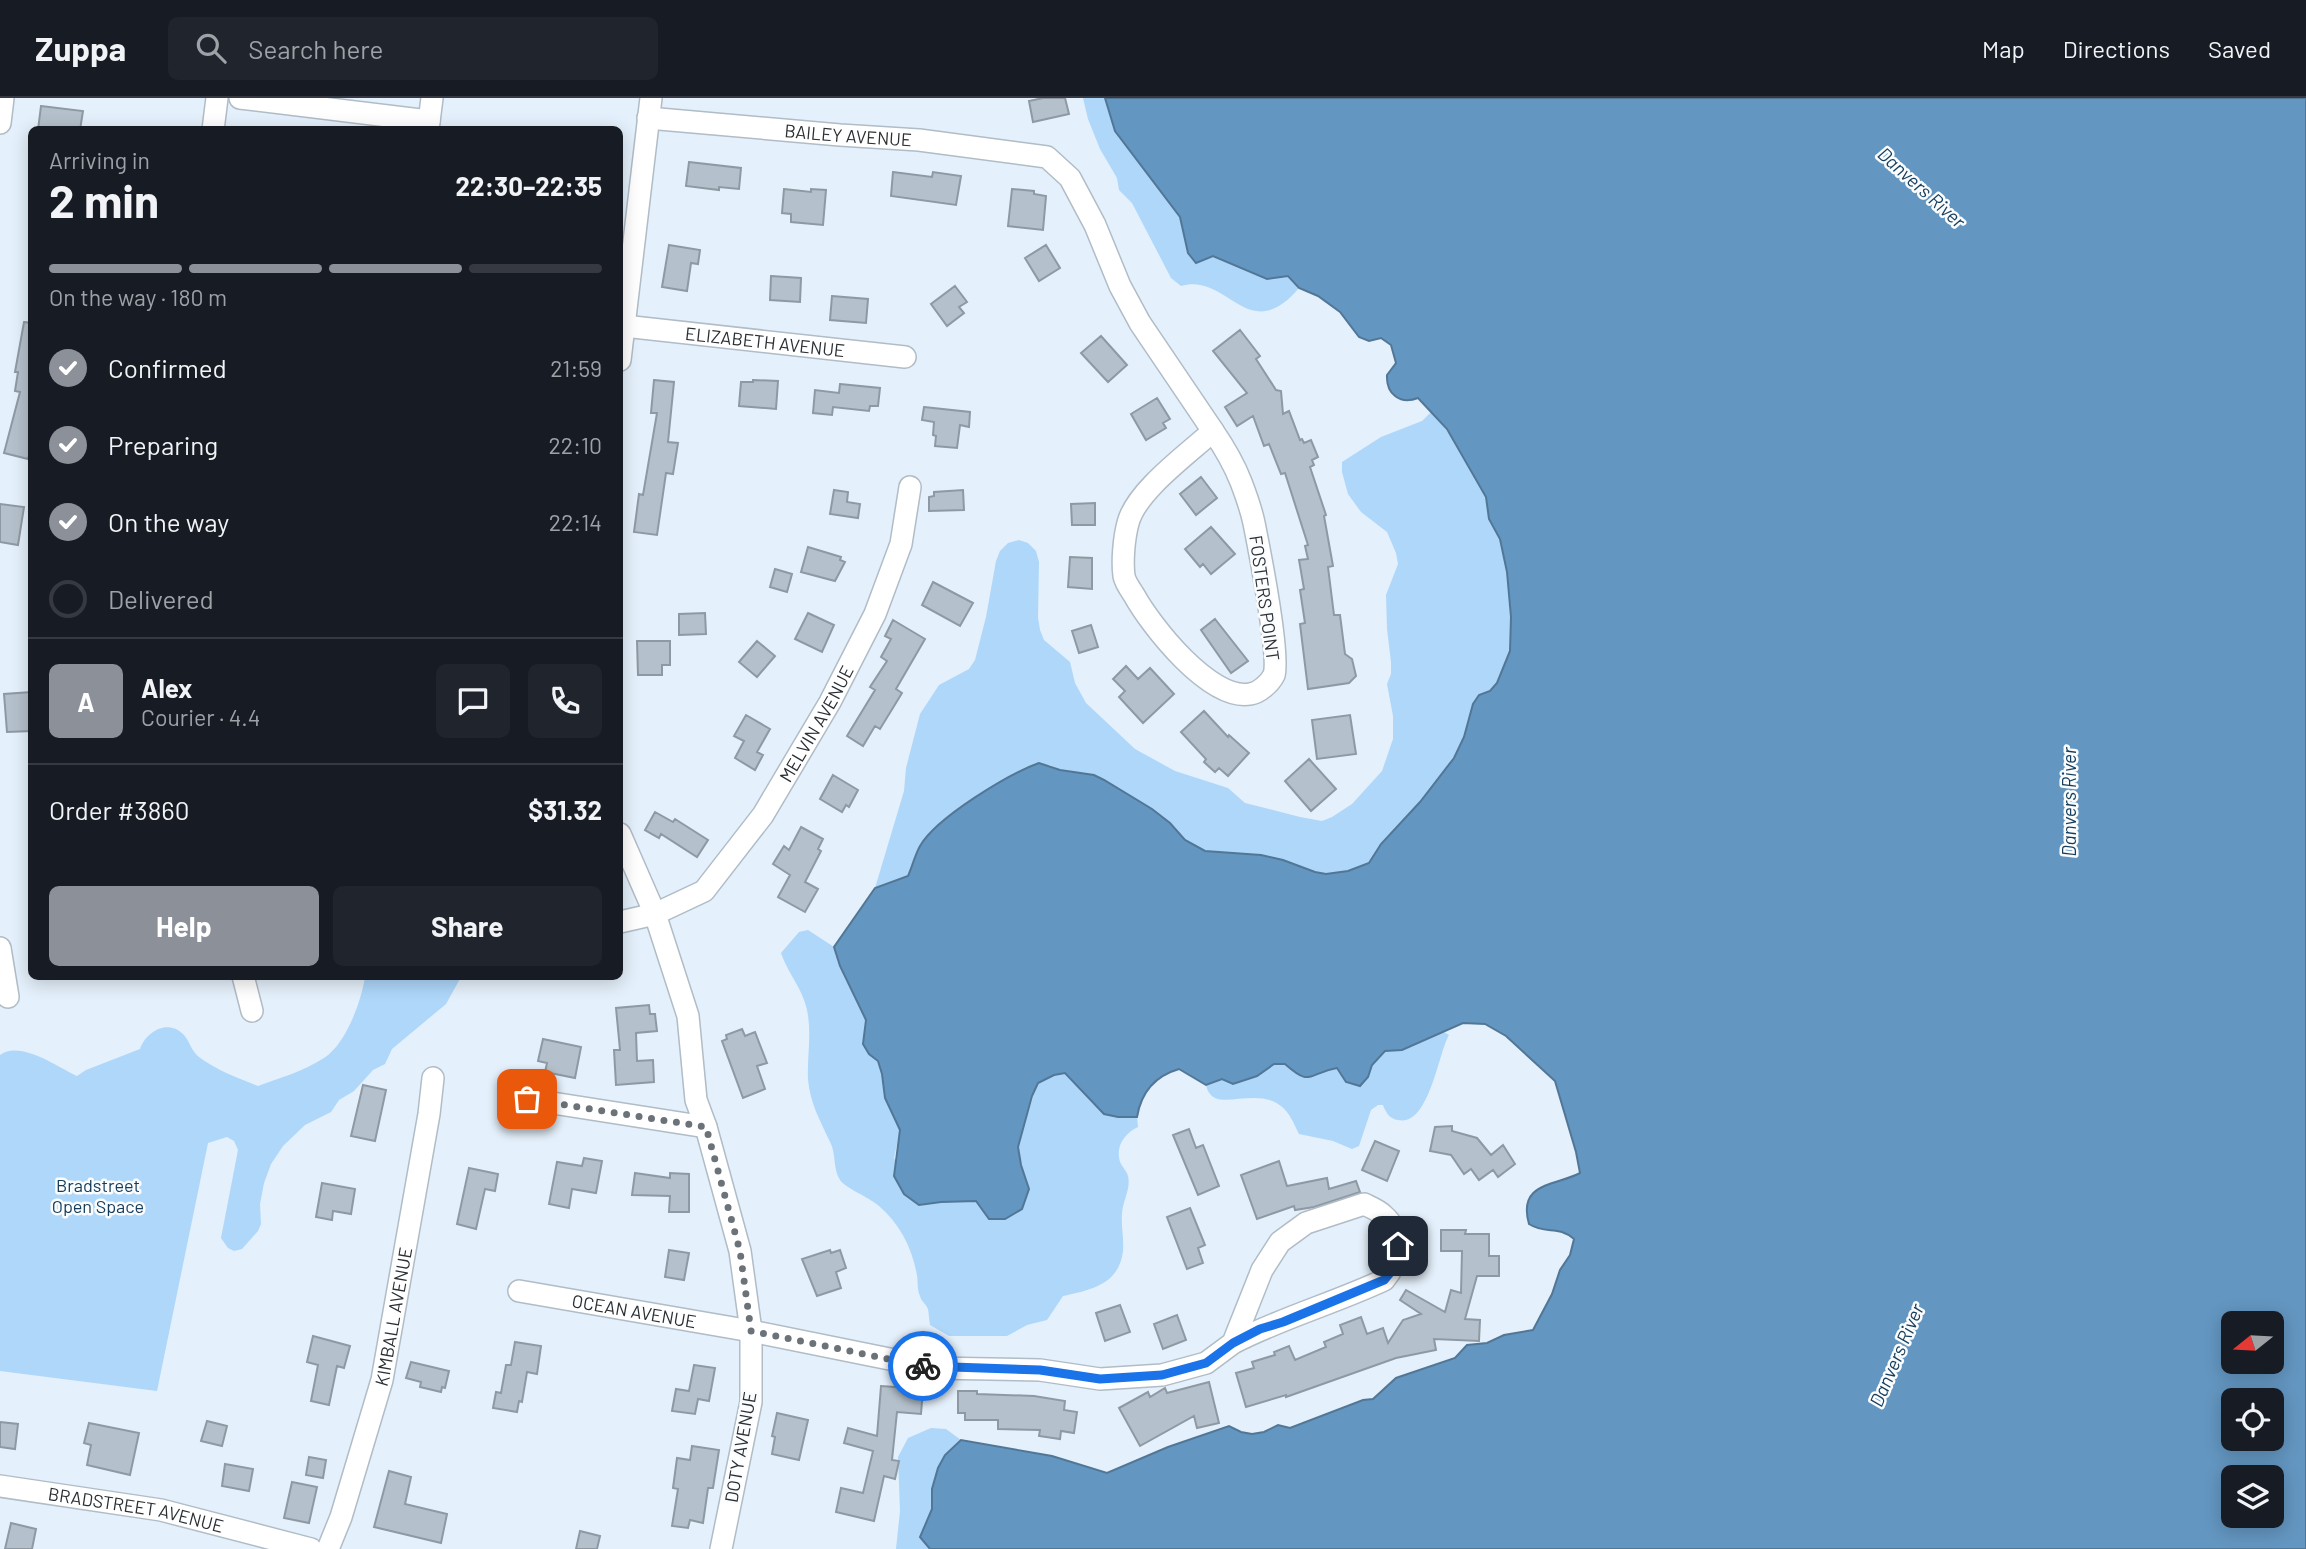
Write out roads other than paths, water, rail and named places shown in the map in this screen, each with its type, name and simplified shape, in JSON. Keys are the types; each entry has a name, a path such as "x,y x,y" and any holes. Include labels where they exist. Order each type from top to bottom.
{"street":[{"path":"0,123 3,98"},
{"path":"214,126 217,98"},
{"path":"240,98 429,125 432,98"},
{"path":"623,334 650,108"},
{"name":"BAILEY AVENUE","path":"650,108 840,135 919,140 1047,157"},
{"name":"FOSTERS POINT","path":"1047,157 1070,178 1140,323 1213,431 1225,449 1241,481 1254,521 1269,607 1275,663 1273,676 1264,687 1252,694 1236,694 1212,683 1181,657 1141,608 1124,578 1128,523 1136,502 1213,431"},
{"name":"ELIZABETH AVENUE","path":"624,326 905,357"},
{"name":"MELVIN AVENUE","path":"623,921 655,914 704,891 763,815 830,702 875,614 901,544 910,486"},
{"name":"DOTY AVENUE","path":"623,841 655,914 688,1016 696,1100 740,1251 751,1331 751,1402 721,1549"},
{"path":"0,948 8,997"},
{"path":"244,980 252,1011"},
{"name":"KIMBALL AVENUE","path":"328,1549 341,1517 382,1380 433,1078"},
{"path":"527,1099 706,1127"},
{"name":"OCEAN AVENUE","path":"519,1291 751,1331 867,1356 934,1367 1040,1370 1100,1379 1162,1375 1206,1363 1233,1343 1260,1329 1384,1280 1394,1268 1398,1246 1395,1229 1383,1215 1364,1204 1306,1223 1280,1242 1262,1270 1233,1343"},
{"name":"BRADSTREET AVENUE","path":"0,1486 161,1510 311,1549"}],"water":[{"name":"Danvers River","path":"1105,98 2306,98 2306,1549 930,1549 920,1537 932,1509 932,1489 945,1455 961,1440 1052,1456 1107,1473 1168,1447 1229,1426 1252,1434 1278,1425 1290,1428 1363,1400 1373,1399 1396,1378 1455,1358 1467,1345 1487,1343 1504,1335 1533,1330 1552,1294 1560,1270 1570,1255 1574,1239 1563,1232 1541,1229 1529,1224 1527,1210 1529,1200 1541,1188 1580,1173 1555,1081 1506,1036 1485,1024 1463,1023 1402,1050 1385,1051 1372,1065 1368,1077 1360,1086 1346,1082 1337,1068 1305,1077 1285,1064 1274,1064 1257,1076 1233,1084 1222,1079 1206,1085 1179,1069 1163,1076 1150,1087 1142,1100 1137,1117 1104,1114 1065,1073 1054,1075 1038,1083 1032,1096 1018,1147 1029,1189 1022,1209 1005,1219 989,1219 976,1201 919,1205 904,1194 894,1176 900,1130 885,1098 878,1061 869,1054 863,1044 866,1020 840,966 834,947 875,888 908,876 920,846 941,823 974,798 1039,763 1060,770 1094,775 1104,780 1152,809 1170,823 1185,840 1205,851 1261,855 1326,874 1348,871 1369,863 1381,844 1420,802 1454,758 1464,737 1473,704 1479,695 1490,691 1497,683 1510,651 1511,617 1507,572 1500,539 1489,519 1486,497 1447,429 1418,398 1400,399 1389,388 1387,375 1396,363 1391,345 1381,338 1369,341 1359,337 1340,312 1318,296 1299,288 1288,276 1267,279 1213,256 1196,263 1188,253 1180,217 1115,131"}],"park label":[{"name":"Bradstreet Open Space","path":"98,1195"}]}
